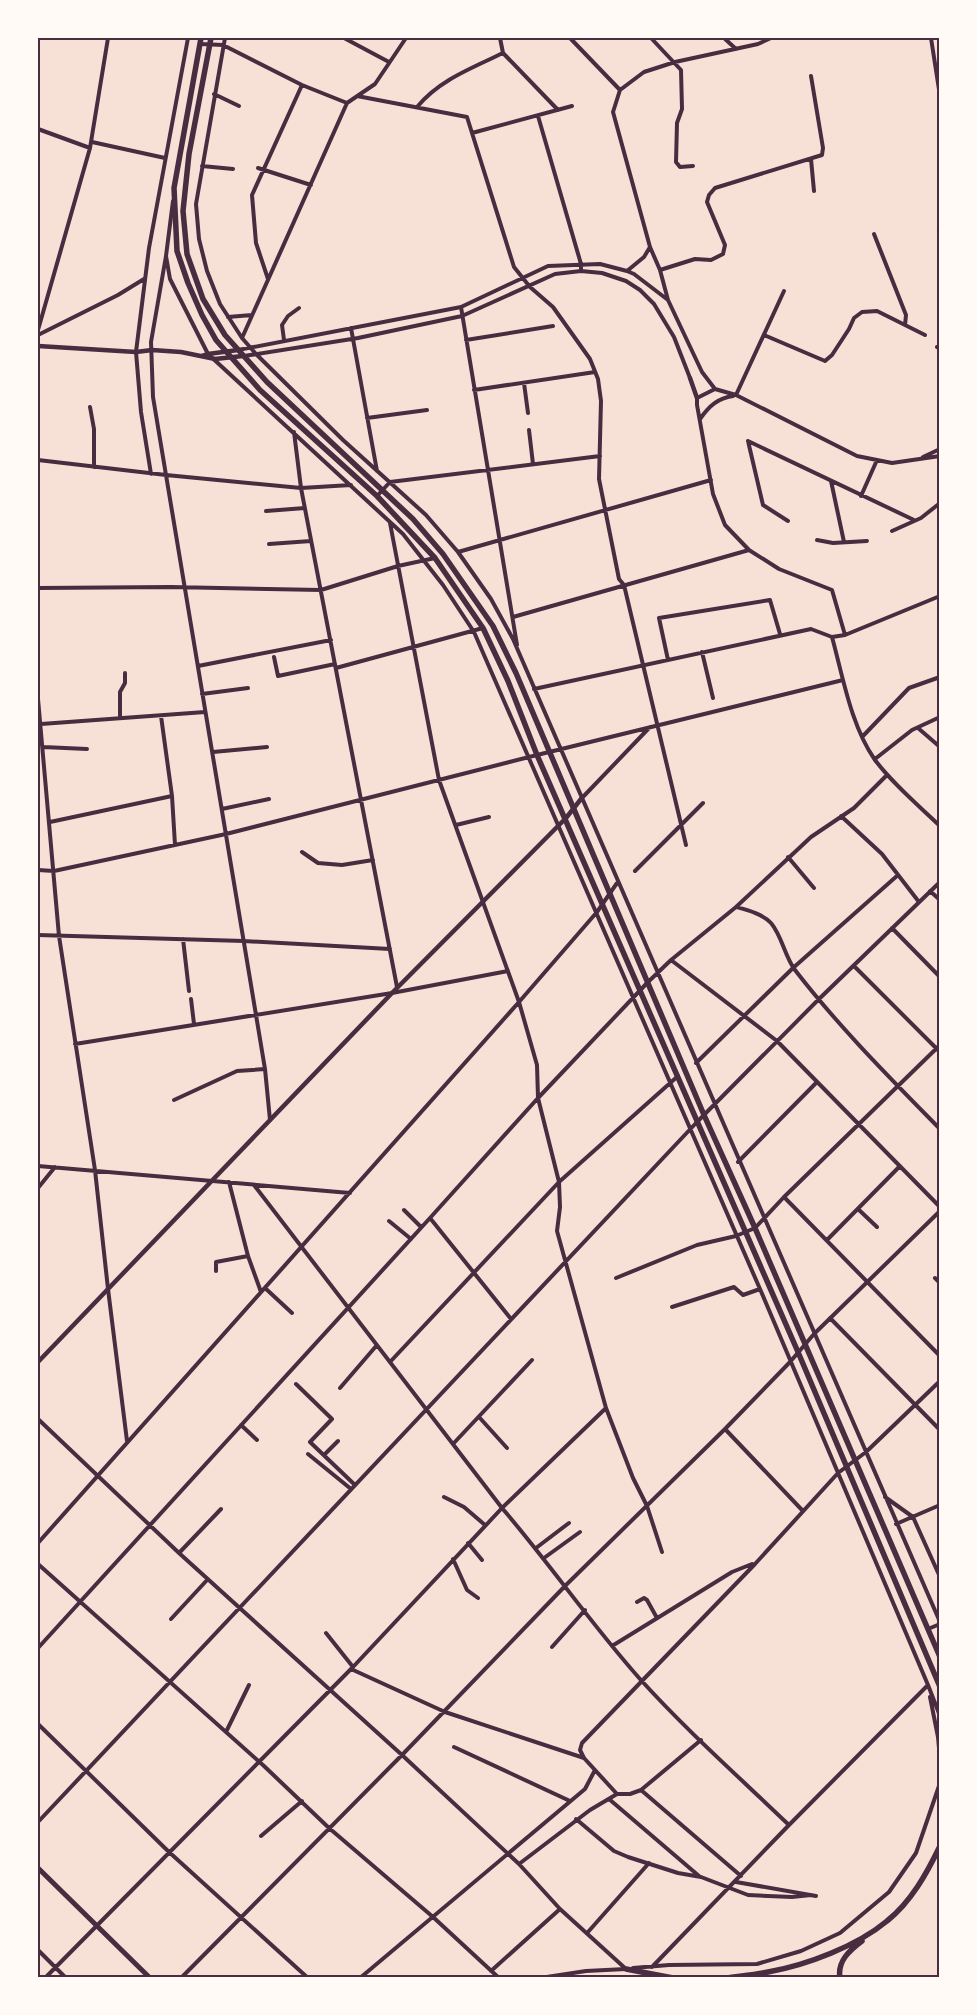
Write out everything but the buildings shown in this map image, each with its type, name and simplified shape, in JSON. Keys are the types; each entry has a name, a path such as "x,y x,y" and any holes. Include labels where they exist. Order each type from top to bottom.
{"highway":[{"path":"201,38 174,188 177,251 188,283 216,340 231,358 260,390 376,496 435,558 483,628 508,680 538,755 604,902 940,1687"},
{"path":"211,38 189,154 183,211 187,254 203,299 225,335 267,382 413,519 443,554 493,626 550,752 704,1115 806,1345 940,1657"},
{"path":"840,1978 839,1971 842,1961 867,1936 889,1920 927,1872 937,1856 940,1846"},
{"path":"726,1978 768,1972 803,1963 867,1936"},
{"path":"626,1969 672,1978"}],"main road":[{"path":"38,1868 150,1978"}],"street":[{"path":"38,330 92,142 108,38"},
{"path":"151,474 140,412 136,352 144,279 188,38"},
{"path":"225,38 196,204 199,239 207,271 220,304 242,338 256,354 377,471 426,515 458,552 491,599 518,652 738,1162 940,1623 928,1629"},
{"path":"344,38 390,62"},
{"path":"242,338 347,103 374,84 406,38"},
{"path":"500,38 503,54 558,110"},
{"path":"570,38 620,90"},
{"path":"651,38 681,70 682,109 677,123 676,162 680,167 693,166"},
{"path":"724,38 736,49"},
{"path":"771,38 758,44 675,62 644,72 620,90 613,112 650,247 660,270 668,300 702,372 715,388 736,395 857,456 892,463 940,456"},
{"path":"931,38 940,96"},
{"path":"200,44 224,45 302,85 347,103"},
{"path":"417,107 426,97 451,78 503,54"},
{"path":"660,270 695,259 711,260 723,254 725,245 707,202 709,195 715,188 822,156 811,76"},
{"path":"268,279 256,243 252,195 302,85"},
{"path":"214,94 240,106"},
{"path":"357,96 467,117 514,268 530,287 553,307 590,359 595,372 601,401 599,479 619,579 624,585 686,845"},
{"path":"472,133 572,106"},
{"path":"538,116 581,264 581,271"},
{"path":"38,129 90,148"},
{"path":"92,142 165,158"},
{"path":"810,159 814,191"},
{"path":"202,166 233,169"},
{"path":"258,168 311,185"},
{"path":"174,188 152,350 153,397 265,1069 270,1120"},
{"path":"874,234 906,315 905,325"},
{"path":"627,270 644,257 650,247"},
{"path":"166,256 170,279 208,354 390,522 425,560 474,632 760,1289 940,1716"},
{"path":"201,357 208,354 251,348 461,306 524,280 548,266 600,264 627,270 668,300"},
{"path":"38,346 136,352 152,350 181,352 214,359 231,358 353,339 462,316 556,274 581,271 602,273 626,281 640,290 654,304 674,337 697,398 713,494 725,525 749,550 780,568 832,590 844,635"},
{"path":"38,335 118,295 144,279"},
{"path":"736,395 784,291"},
{"path":"461,306 518,652"},
{"path":"284,340 282,324 288,316 299,308"},
{"path":"764,335 825,361 832,356 849,330 854,318 862,312 878,311 925,335"},
{"path":"228,317 252,315"},
{"path":"466,340 553,326"},
{"path":"351,328 377,471"},
{"path":"474,390 595,372"},
{"path":"524,383 528,413"},
{"path":"697,398 715,388"},
{"path":"700,419 722,397 736,395"},
{"path":"90,407 94,429 94,467"},
{"path":"367,418 427,410"},
{"path":"529,430 533,464"},
{"path":"294,432 301,488 397,987"},
{"path":"788,521 763,505 748,441 914,520"},
{"path":"919,459 940,449"},
{"path":"376,496 390,482 600,456"},
{"path":"38,460 151,474 301,488 351,485"},
{"path":"861,496 877,460"},
{"path":"458,552 711,480"},
{"path":"831,481 844,542"},
{"path":"892,531 921,518 940,502"},
{"path":"266,511 305,508"},
{"path":"390,522 440,780 519,1002 537,1065 538,1098 559,1182 560,1207 557,1231 606,1408 633,1478 647,1506 662,1552"},
{"path":"817,540 832,543 867,541"},
{"path":"270,544 312,541"},
{"path":"513,618 749,550"},
{"path":"38,588 321,590 398,566 435,558"},
{"path":"534,689 780,634 811,629 832,637 844,635 940,596"},
{"path":"668,660 659,618 770,600 780,634"},
{"path":"274,657 278,676 336,666 414,648 483,628"},
{"path":"832,637 852,712 875,759 887,774 940,826"},
{"path":"198,666 331,640"},
{"path":"702,652 713,698"},
{"path":"120,718 120,692 125,683 125,673"},
{"path":"863,736 909,688 940,677"},
{"path":"38,870 54,871 226,834 843,680"},
{"path":"202,694 248,688"},
{"path":"38,699 59,936 95,1170 128,1442"},
{"path":"41,724 205,712"},
{"path":"161,716 172,796 175,845"},
{"path":"875,759 912,730 940,717"},
{"path":"38,1362 397,987 566,818 581,799 650,727"},
{"path":"918,728 940,747"},
{"path":"43,747 86,749"},
{"path":"213,752 267,747"},
{"path":"38,1648 538,1098 657,972 736,907 811,837 854,808 887,774"},
{"path":"50,822 172,796"},
{"path":"222,809 269,799"},
{"path":"635,871 703,803"},
{"path":"841,816 882,854 919,902"},
{"path":"456,825 489,817"},
{"path":"302,852 318,863 342,865 373,860"},
{"path":"788,858 814,888"},
{"path":"696,1063 793,968 898,875"},
{"path":"38,1822 690,1129 818,999 940,882"},
{"path":"38,1543 519,1002 597,912 617,883"},
{"path":"930,891 940,900"},
{"path":"736,907 755,913 770,922 793,968 818,999 897,1086 940,1129"},
{"path":"892,928 940,977"},
{"path":"38,934 244,941 390,949"},
{"path":"183,939 189,991"},
{"path":"671,960 746,1015 777,1041 940,1207"},
{"path":"854,966 938,1047 940,1052"},
{"path":"75,1044 392,993 508,971"},
{"path":"191,999 194,1024"},
{"path":"616,1278 697,1245 736,1236 755,1228 784,1197 938,1047"},
{"path":"174,1100 237,1071 265,1069"},
{"path":"390,1362 559,1182 678,1076"},
{"path":"738,1162 817,1082"},
{"path":"38,1166 350,1193"},
{"path":"827,1240 900,1166"},
{"path":"38,1188 55,1167"},
{"path":"229,1182 248,1256 261,1292"},
{"path":"254,1184 502,1508 566,1585 612,1646 641,1680 789,1825"},
{"path":"784,1197 940,1356"},
{"path":"858,1209 877,1228"},
{"path":"404,1210 421,1227"},
{"path":"181,1978 445,1712 566,1585 790,1362 814,1334 940,1211"},
{"path":"430,1218 511,1319"},
{"path":"389,1221 411,1239"},
{"path":"216,1271 216,1262 248,1256"},
{"path":"935,1278 940,1283"},
{"path":"672,1307 734,1287 743,1295 760,1289"},
{"path":"265,1288 292,1313"},
{"path":"830,1318 940,1430"},
{"path":"340,1388 377,1346"},
{"path":"453,1444 532,1360"},
{"path":"617,1794 584,1758 580,1750 582,1743 755,1564 802,1510 838,1474 866,1452 940,1381"},
{"path":"296,1384 332,1419 310,1442 355,1485"},
{"path":"45,1978 96,1924 352,1668 485,1525 606,1408"},
{"path":"479,1417 507,1448"},
{"path":"38,1419 179,1553 519,1864 560,1908 626,1969"},
{"path":"241,1425 257,1440"},
{"path":"724,1429 802,1510"},
{"path":"324,1455 338,1441"},
{"path":"308,1454 351,1489"},
{"path":"884,1496 913,1517 940,1577"},
{"path":"444,1497 464,1507 485,1525"},
{"path":"896,1524 940,1504"},
{"path":"179,1553 222,1509"},
{"path":"536,1548 569,1523"},
{"path":"544,1558 580,1532"},
{"path":"468,1543 482,1560"},
{"path":"453,1559 467,1590 478,1598"},
{"path":"38,1564 259,1761 329,1828 433,1917 499,1978"},
{"path":"612,1646 732,1572 755,1564"},
{"path":"171,1619 208,1579"},
{"path":"637,1602 643,1598 647,1600 657,1618"},
{"path":"552,1648 584,1610"},
{"path":"326,1634 352,1668 445,1712 584,1758"},
{"path":"226,1732 249,1685"},
{"path":"928,1685 938,1733 940,1759"},
{"path":"652,1968 789,1825 928,1685"},
{"path":"38,1724 169,1852 308,1978"},
{"path":"519,1864 576,1819 617,1794 630,1794 641,1790 702,1740"},
{"path":"454,1747 570,1801"},
{"path":"360,1978 585,1789 595,1770"},
{"path":"540,1978 586,1971 652,1968 669,1965 757,1964 801,1951 840,1932 889,1892 916,1853 940,1783"},
{"path":"641,1790 741,1876"},
{"path":"609,1799 701,1877"},
{"path":"261,1836 302,1802"},
{"path":"576,1819 614,1851 678,1873 701,1877 728,1889 748,1895 792,1897 811,1895"},
{"path":"588,1932 649,1863"},
{"path":"736,1882 816,1896"},
{"path":"491,1971 560,1908"},
{"path":"38,1950 66,1978"}]}
